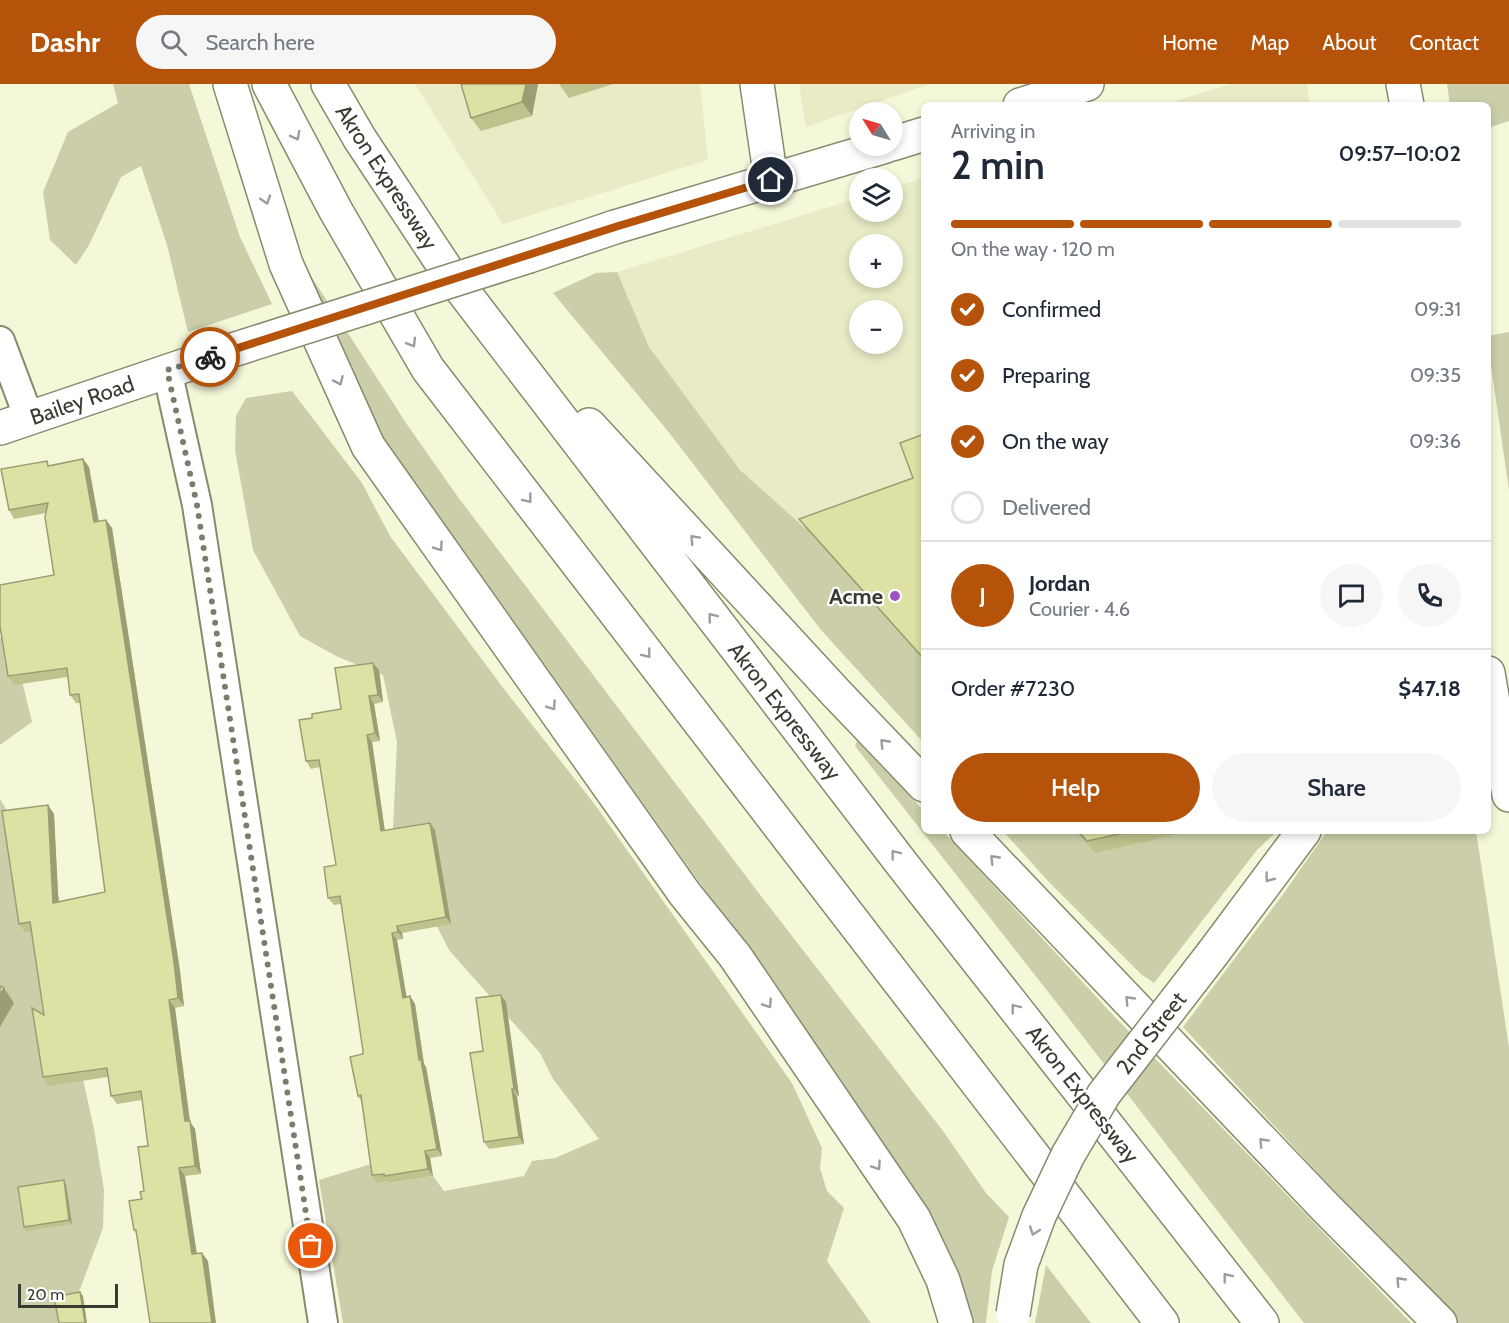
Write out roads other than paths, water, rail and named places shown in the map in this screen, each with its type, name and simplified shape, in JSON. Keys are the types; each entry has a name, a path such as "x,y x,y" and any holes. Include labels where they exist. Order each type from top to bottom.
{"main road":[{"path":"230,84 286,264 368,446 685,894 735,956 914,1219 943,1280 956,1323"},
{"path":"269,84 336,212 428,369 1162,1323"},
{"name":"Akron Expressway","path":"328,84 360,139 446,269 902,864 1262,1323"},
{"path":"757,84 771,180"},
{"path":"1030,102 1087,84"},
{"path":"1403,84 1406,102"},
{"path":"903,141 921,135"},
{"name":"Bailey Road","path":"15,423 167,370 615,227 852,156"},
{"path":"446,269 829,686 921,782"},
{"path":"1491,690 1509,795"},
{"path":"971,834 1325,1207 1440,1323"},
{"name":"2nd Street","path":"1012,1318 1021,1265 1039,1216 1068,1155 1104,1094 1303,834"}],"street":[{"path":"0,341 15,423"},
{"path":"167,370 197,505 323,1323"}],"place":[{"name":"Acme","path":"895,596"}]}
